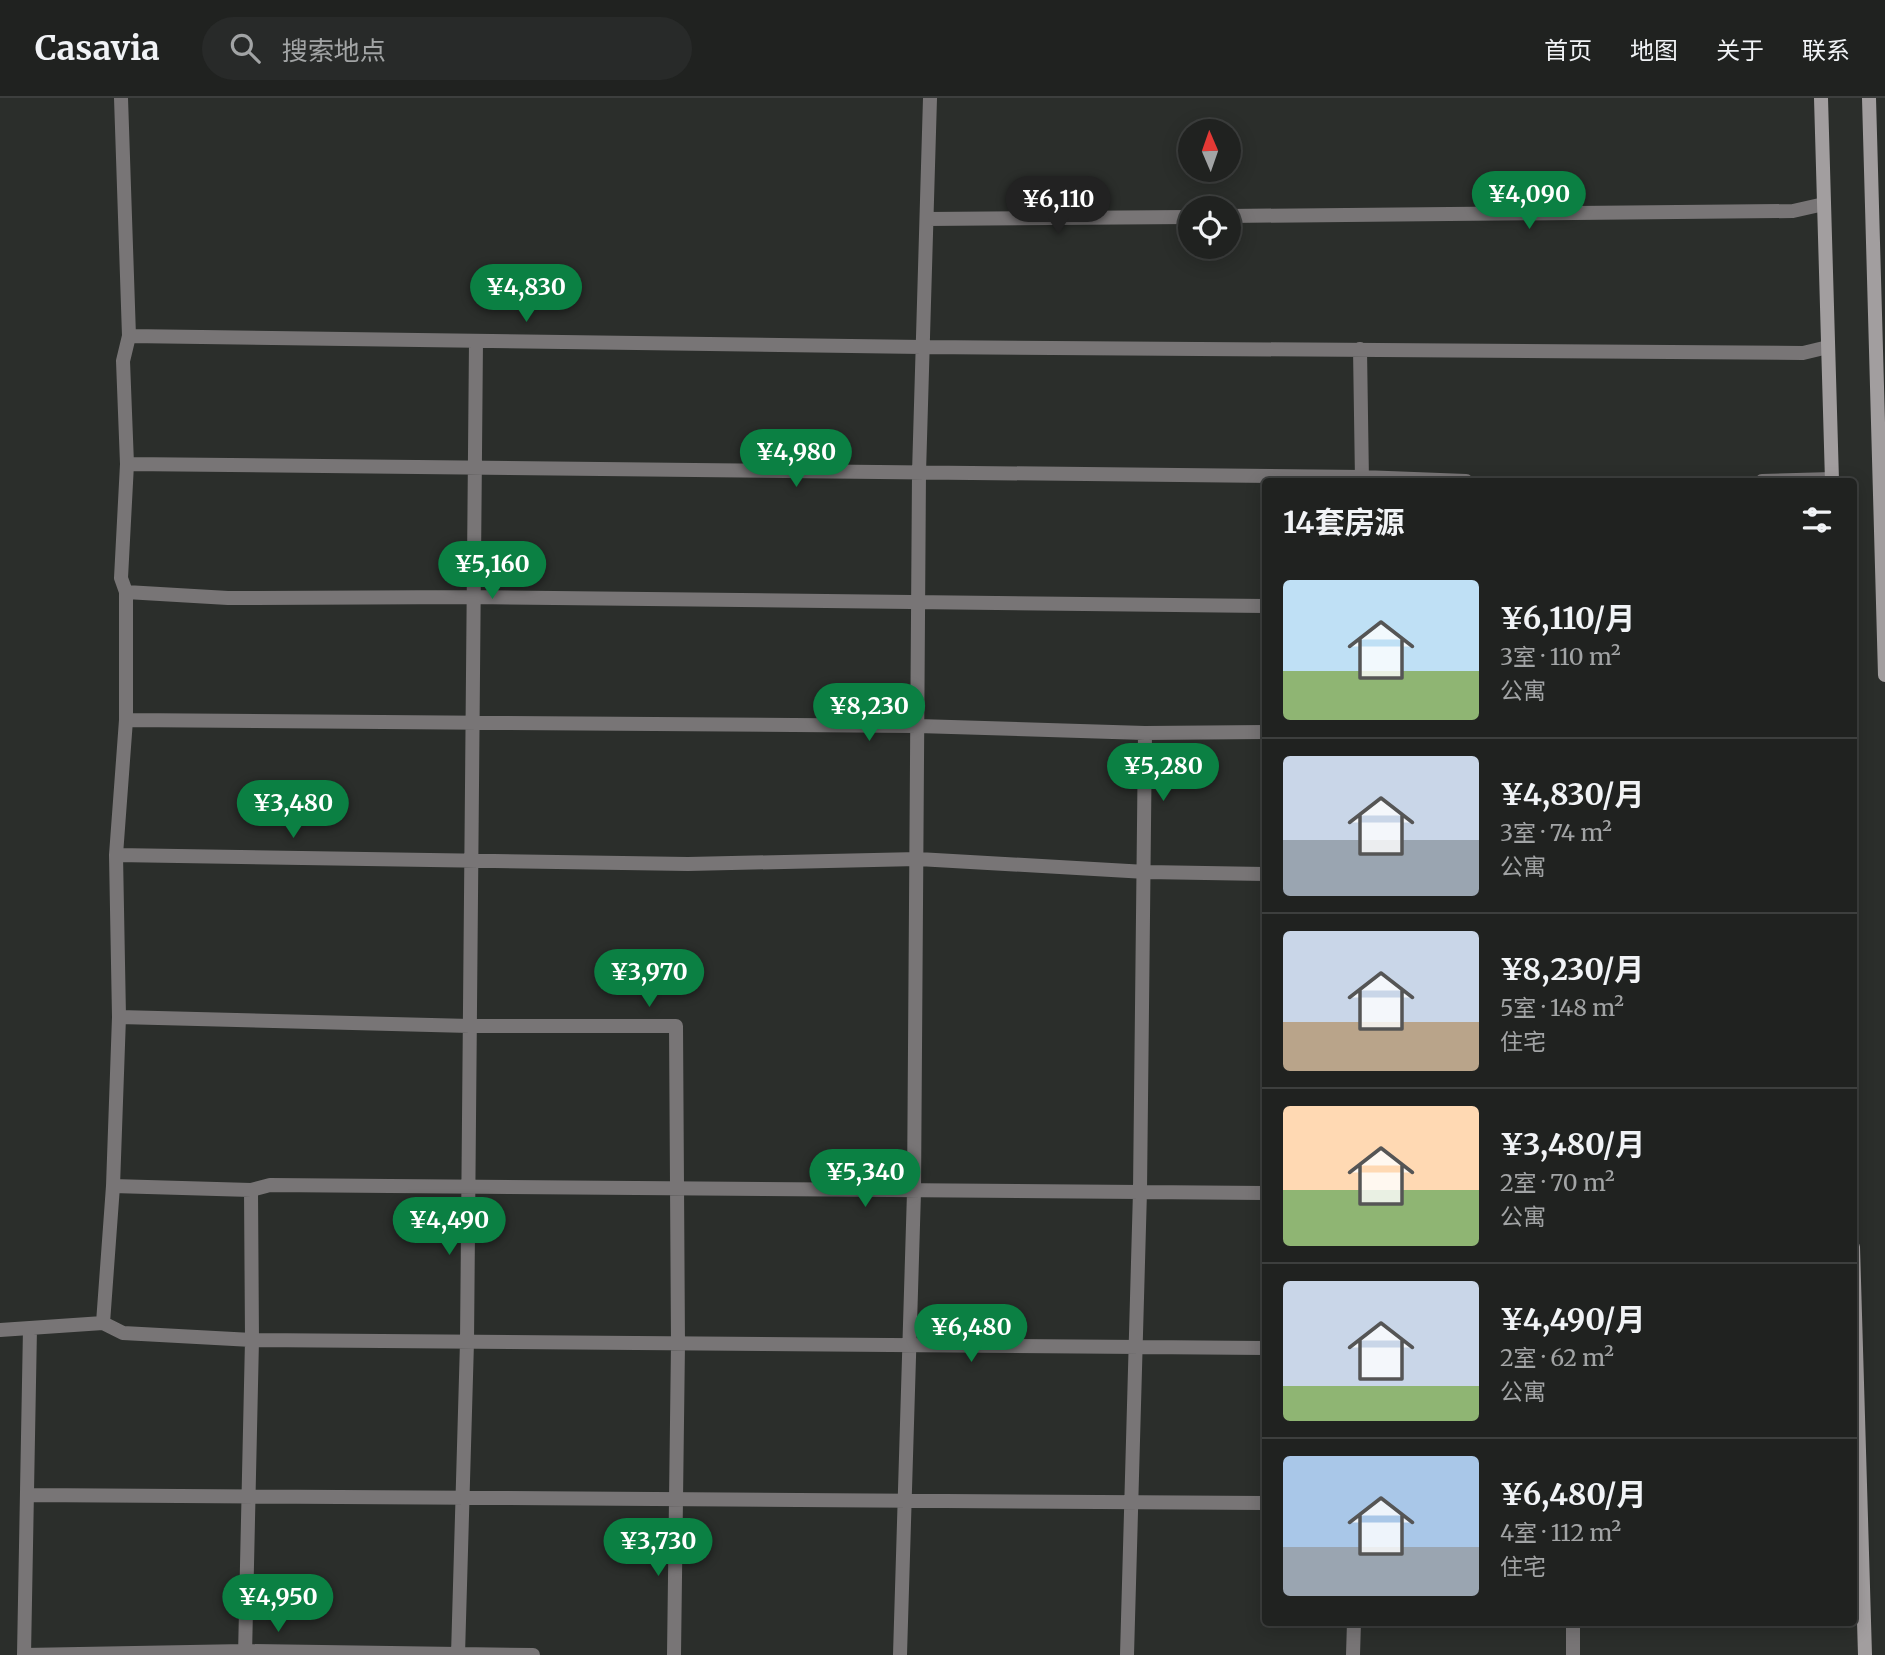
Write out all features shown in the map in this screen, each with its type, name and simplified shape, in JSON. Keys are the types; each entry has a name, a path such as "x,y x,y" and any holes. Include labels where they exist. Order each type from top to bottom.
{"street":[{"path":"103,1323 113,1185 119,1017 116,855 126,720 126,592 121,578 127,464 123,361 129,336 121,98"},
{"path":"900,1655 915,1192 919,473 930,98"},
{"path":"1821,98 1832,478"},
{"path":"1869,98 1878,203 1885,675"},
{"path":"1241,216 1793,211 1824,204"},
{"path":"927,219 1178,217"},
{"path":"129,336 922,347 1803,353 1828,347"},
{"path":"458,1654 460,1499 467,1342 466,1185 470,1026 476,341"},
{"path":"1360,349 1362,478"},
{"path":"127,464 1288,478"},
{"path":"126,592 228,598 475,597 1262,606"},
{"path":"126,720 918,726 1145,733 1262,732"},
{"path":"1127,1655 1140,1191 1146,872 1145,733"},
{"path":"116,855 688,864 918,859 1146,872 1262,874"},
{"path":"119,1017 470,1026 676,1026 678,1344 674,1655"},
{"path":"113,1185 251,1190 270,1185 466,1185 677,1190 1262,1193"},
{"path":"245,1653 252,1340 251,1190"},
{"path":"0,1330 103,1323 123,1333 252,1340 1262,1348"},
{"path":"30,1328 24,1655 533,1655"},
{"path":"27,1495 904,1503 1262,1503"},
{"path":"1857,1515 1865,1655"},
{"path":"1353,1655 1354,1626"},
{"path":"1573,1626 1573,1655"}]}
